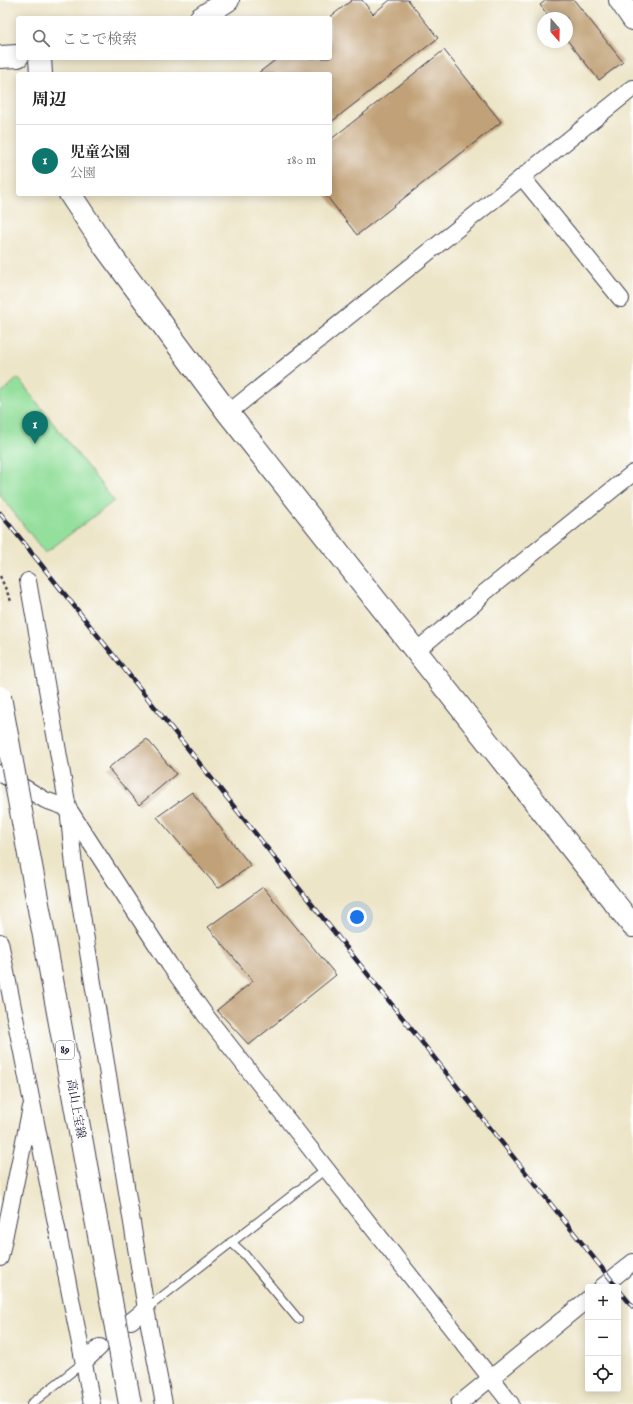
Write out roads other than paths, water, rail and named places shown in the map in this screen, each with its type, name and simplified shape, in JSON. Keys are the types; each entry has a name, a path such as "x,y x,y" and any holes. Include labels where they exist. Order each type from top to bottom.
{"street":[{"path":"204,16 228,0"},
{"path":"620,0 633,19"},
{"path":"0,57 16,56"},
{"path":"40,60 41,72"},
{"path":"228,413 633,88"},
{"path":"522,177 621,299"},
{"path":"71,196 105,247 228,413 633,926"},
{"path":"416,650 633,473"},
{"path":"28,580 68,808 76,873 146,1309 164,1404"},
{"name":"高山上宝線","path":"0,697 130,1404"},
{"path":"0,773 45,800 68,808 169,964 202,1011 327,1168 511,1404"},
{"path":"0,942 92,1404"},
{"path":"0,1258 32,1100"},
{"path":"606,1284 633,1262"},
{"path":"459,1404 585,1301"},
{"path":"131,1321 146,1309"},
{"path":"84,1362 100,1347"}],"lane":[{"path":"146,1309 327,1168"},
{"path":"231,1242 245,1255 298,1319"},
{"path":"31,1404 84,1362"}],"railway":[{"path":"0,513 615,1284"},
{"path":"621,1293 633,1307"}],"place":[{"name":"児童公園","path":"35,444"}]}
